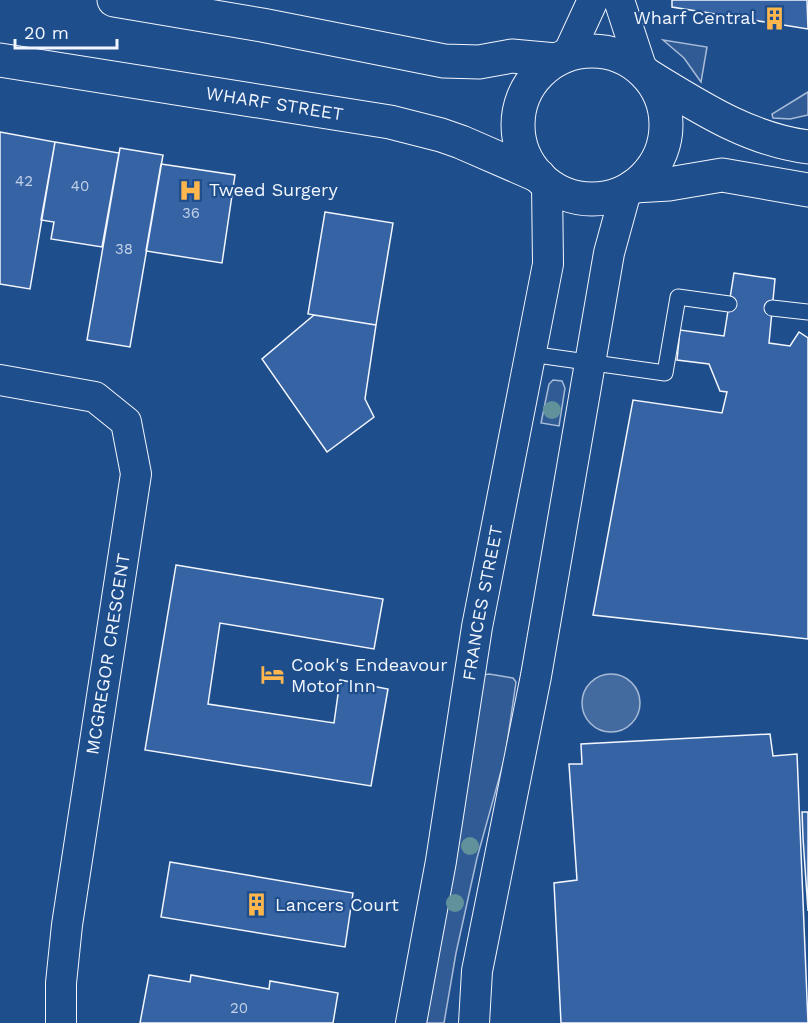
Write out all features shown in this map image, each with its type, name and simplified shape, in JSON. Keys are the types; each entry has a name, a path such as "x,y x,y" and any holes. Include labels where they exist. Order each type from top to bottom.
{"main road":[{"path":"114,0 262,25 444,61 479,62 512,56 562,57 588,51 607,52 626,58 710,114 755,135 805,144"},
{"path":"562,57 538,73 526,92 519,113 519,136 526,158 543,180 565,194 585,199 606,198 630,189 722,175 808,190"},
{"name":"WHARF STREET","path":"0,60 390,122 451,138 543,180"},
{"path":"630,189 652,169 663,146 666,121 661,96 645,72"}],"street":[{"path":"562,57 593,0"},
{"path":"619,0 645,72"},
{"name":"FRANCES STREET","path":"411,1023 441,861 477,627 548,264 543,180"},
{"path":"474,1023 477,971 536,676 609,253 630,189"},
{"name":"MCGREGOR CRESCENT","path":"0,380 95,396 126,422 136,474 67,925 61,983 61,1023"}],"lane":[{"path":"530,354 665,373 678,297 729,304"},
{"path":"772,308 807,308"}],"shaded area":[{"path":"663,40 707,47 701,82 684,58"},
{"path":"808,92 808,115 790,119 773,118 772,114"},
{"path":"553,380 562,381 565,388 559,426 541,423 549,384"},
{"path":"611,674 622,676 635,687 640,703 638,714 627,727 611,732 600,730 587,719 582,703 584,692 595,679"},
{"path":"483,675 513,678 516,682 505,757 477,858 456,953 444,1023 426,1023"}],"building":[{"name":"Wharf Central","path":"672,0 807,0 808,29 672,7"},
{"path":"0,132 55,142 30,289 0,284"},
{"path":"55,142 119,153 102,247 51,239 54,222 41,220"},
{"path":"120,148 163,155 130,347 87,340"},
{"path":"161,164 235,175 222,263 146,251"},
{"path":"325,212 393,223 376,325 308,314"},
{"path":"734,273 775,279 769,343 790,346 799,332 808,338 808,639 593,615 633,400 722,413 727,392 720,391 709,364 677,360 680,330 724,336"},
{"path":"314,315 376,325 365,399 374,417 327,452 262,359"},
{"path":"176,565 383,599 374,649 220,623 208,704 334,723 340,680 388,689 371,786 145,750"},
{"path":"770,734 773,756 797,754 808,1023 561,1023 554,883 577,880 569,764 582,764 581,744"},
{"path":"802,812 808,812 808,911 803,838"},
{"name":"Lancers Court","path":"170,862 353,893 345,947 161,917"},
{"path":"149,975 190,982 191,975 269,989 270,981 338,993 333,1023 140,1023"}],"place":[{"name":"Wharf Central","path":"774,18"},
{"name":"Tweed Surgery","path":"191,190"},
{"name":"Cook's Endeavour Motor Inn","path":"273,675"},
{"name":"Lancers Court","path":"257,905"}]}
